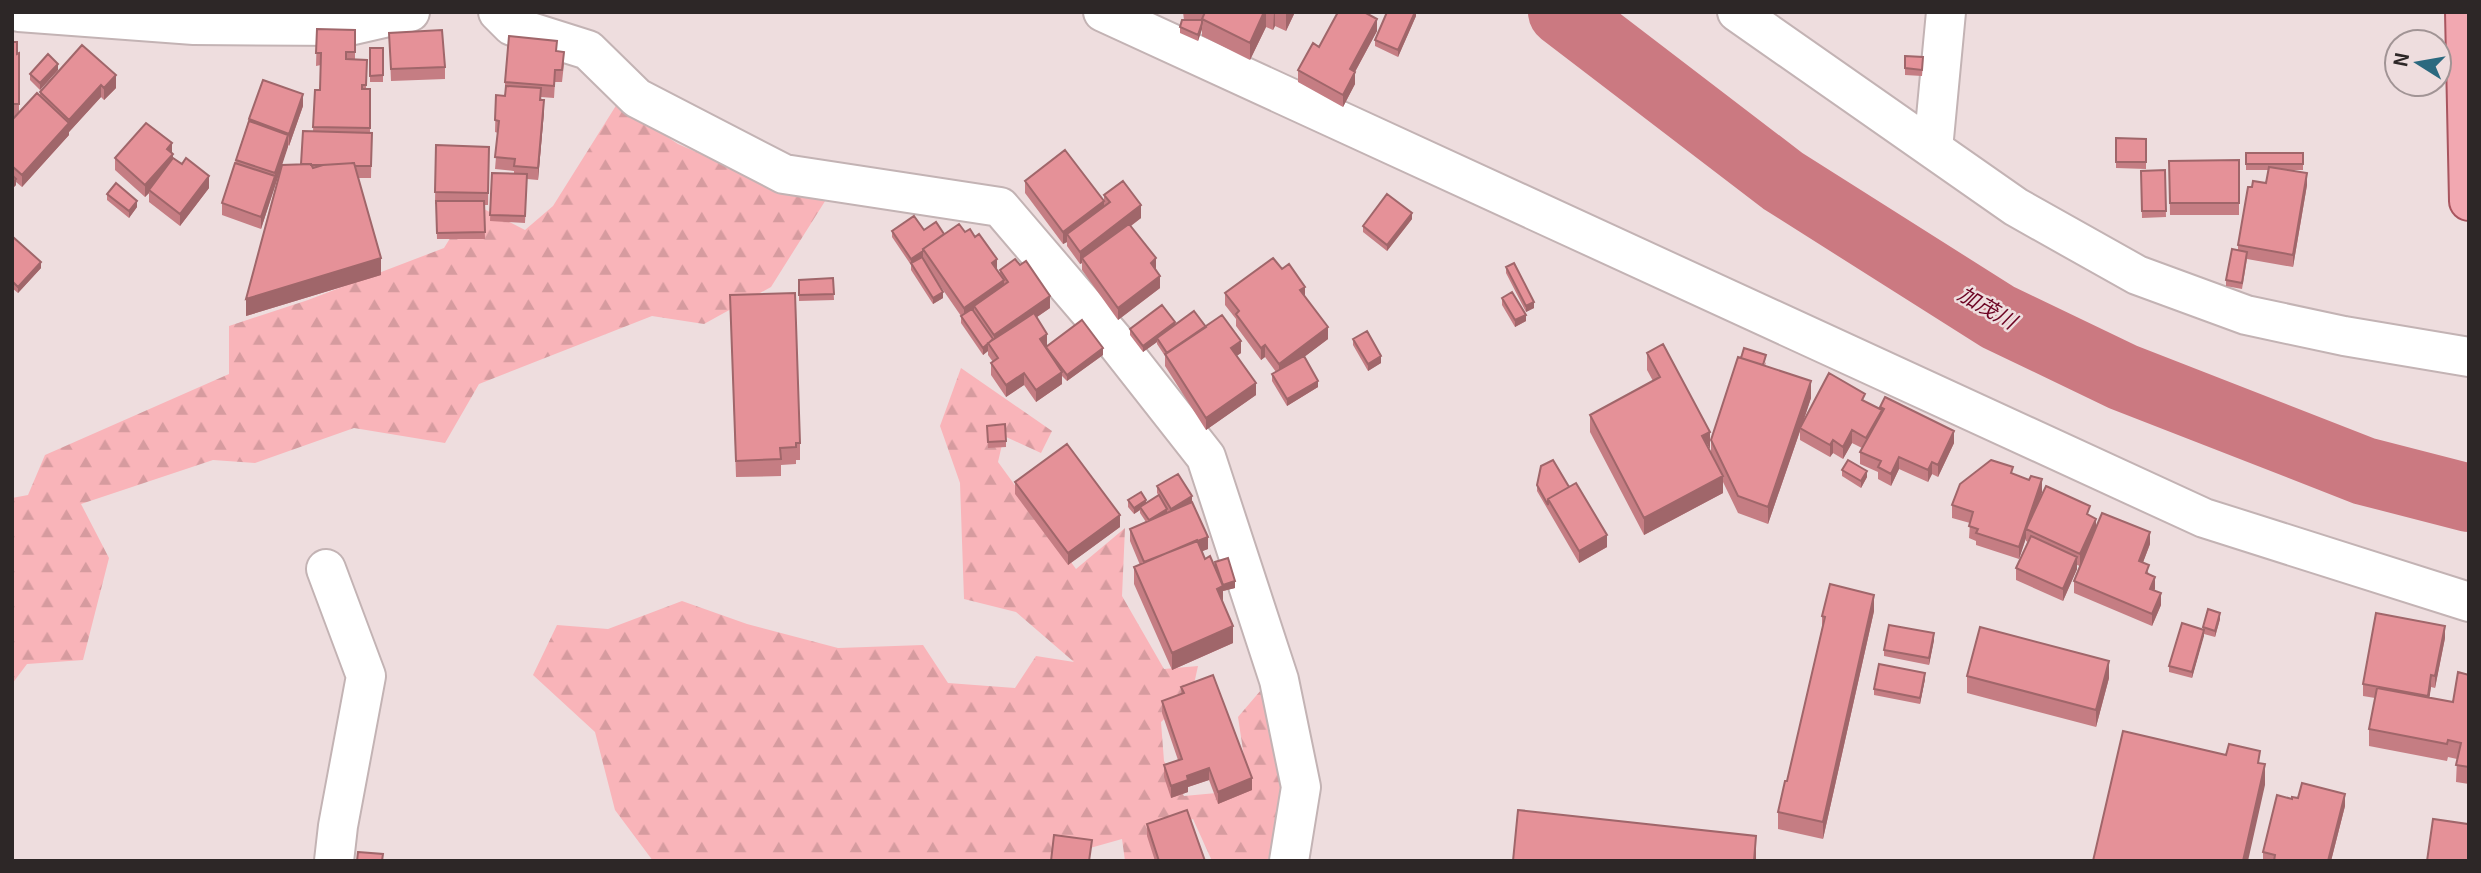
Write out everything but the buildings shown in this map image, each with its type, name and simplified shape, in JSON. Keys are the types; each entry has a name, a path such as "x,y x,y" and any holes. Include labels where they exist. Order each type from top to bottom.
{"main road":[{"path":"2465,12 2469,201"}],"street":[{"path":"19,12 194,26 349,26 410,12"},
{"path":"498,12 512,26 588,50 637,98 784,174 1000,208 1118,345 1206,457 1279,680 1301,787 1289,861"},
{"path":"1103,12 2204,518 2469,601"},
{"path":"1737,12 2016,207 2137,275 2246,315 2469,358"},
{"path":"1933,149 1946,12"},
{"path":"326,569 366,676 334,861"}],"green space":[{"path":"617,104 678,144 747,174 827,198 771,287 704,324 652,316 479,384 445,443 354,428 255,463 213,460 81,504 109,558 83,660 27,664 12,684 12,498 28,495 45,455 229,374 229,326 308,300 444,248 472,203 525,230 553,206"},
{"path":"961,368 1052,431 1041,453 1004,436 998,462 1076,569 1125,528 1122,596 1164,669 1198,666 1192,693 1161,722 1164,761 1184,796 1249,790 1238,717 1261,690 1289,786 1278,861 1212,861 1193,819 1160,828 1166,861 1125,861 1122,839 1044,861 653,861 615,810 595,732 533,675 557,625 608,629 682,601 747,624 838,648 923,645 948,683 1015,688 1036,656 1074,662 1016,612 964,599 960,483 940,426"}],"waterway":[{"name":"加茂川","path":"1562,12 1783,181 1998,317 2123,377 2364,471 2469,498"}]}
